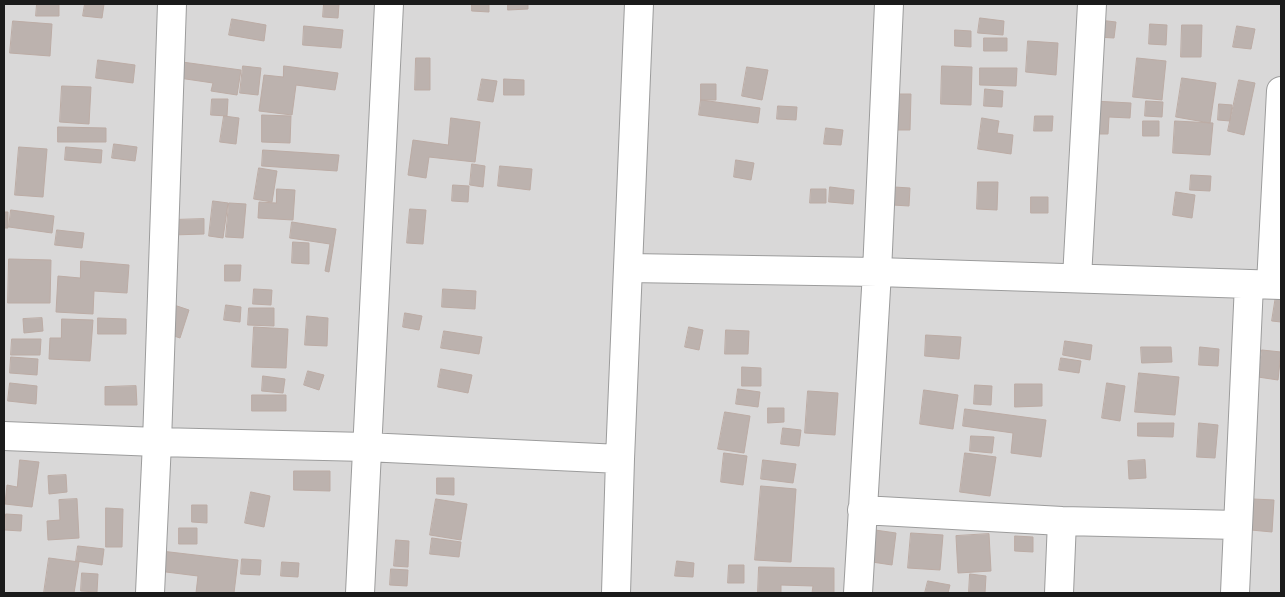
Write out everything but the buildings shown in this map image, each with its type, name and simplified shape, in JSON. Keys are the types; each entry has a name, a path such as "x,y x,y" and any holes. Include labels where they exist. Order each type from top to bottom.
{"street":[{"path":"150,593 172,4"},
{"path":"360,593 389,4"},
{"path":"616,593 638,4"},
{"path":"858,593 877,272 889,4"},
{"path":"1077,278 1092,4"},
{"path":"1235,593 1238,525 1267,284 1281,91"},
{"path":"628,268 877,272 1267,284"},
{"path":"4,436 157,442 366,446 620,459"},
{"path":"862,510 1062,521 1238,525"},
{"path":"1059,593 1062,521"}],"shaded area":[{"path":"4,4 1281,4 1281,593 4,593"}]}
